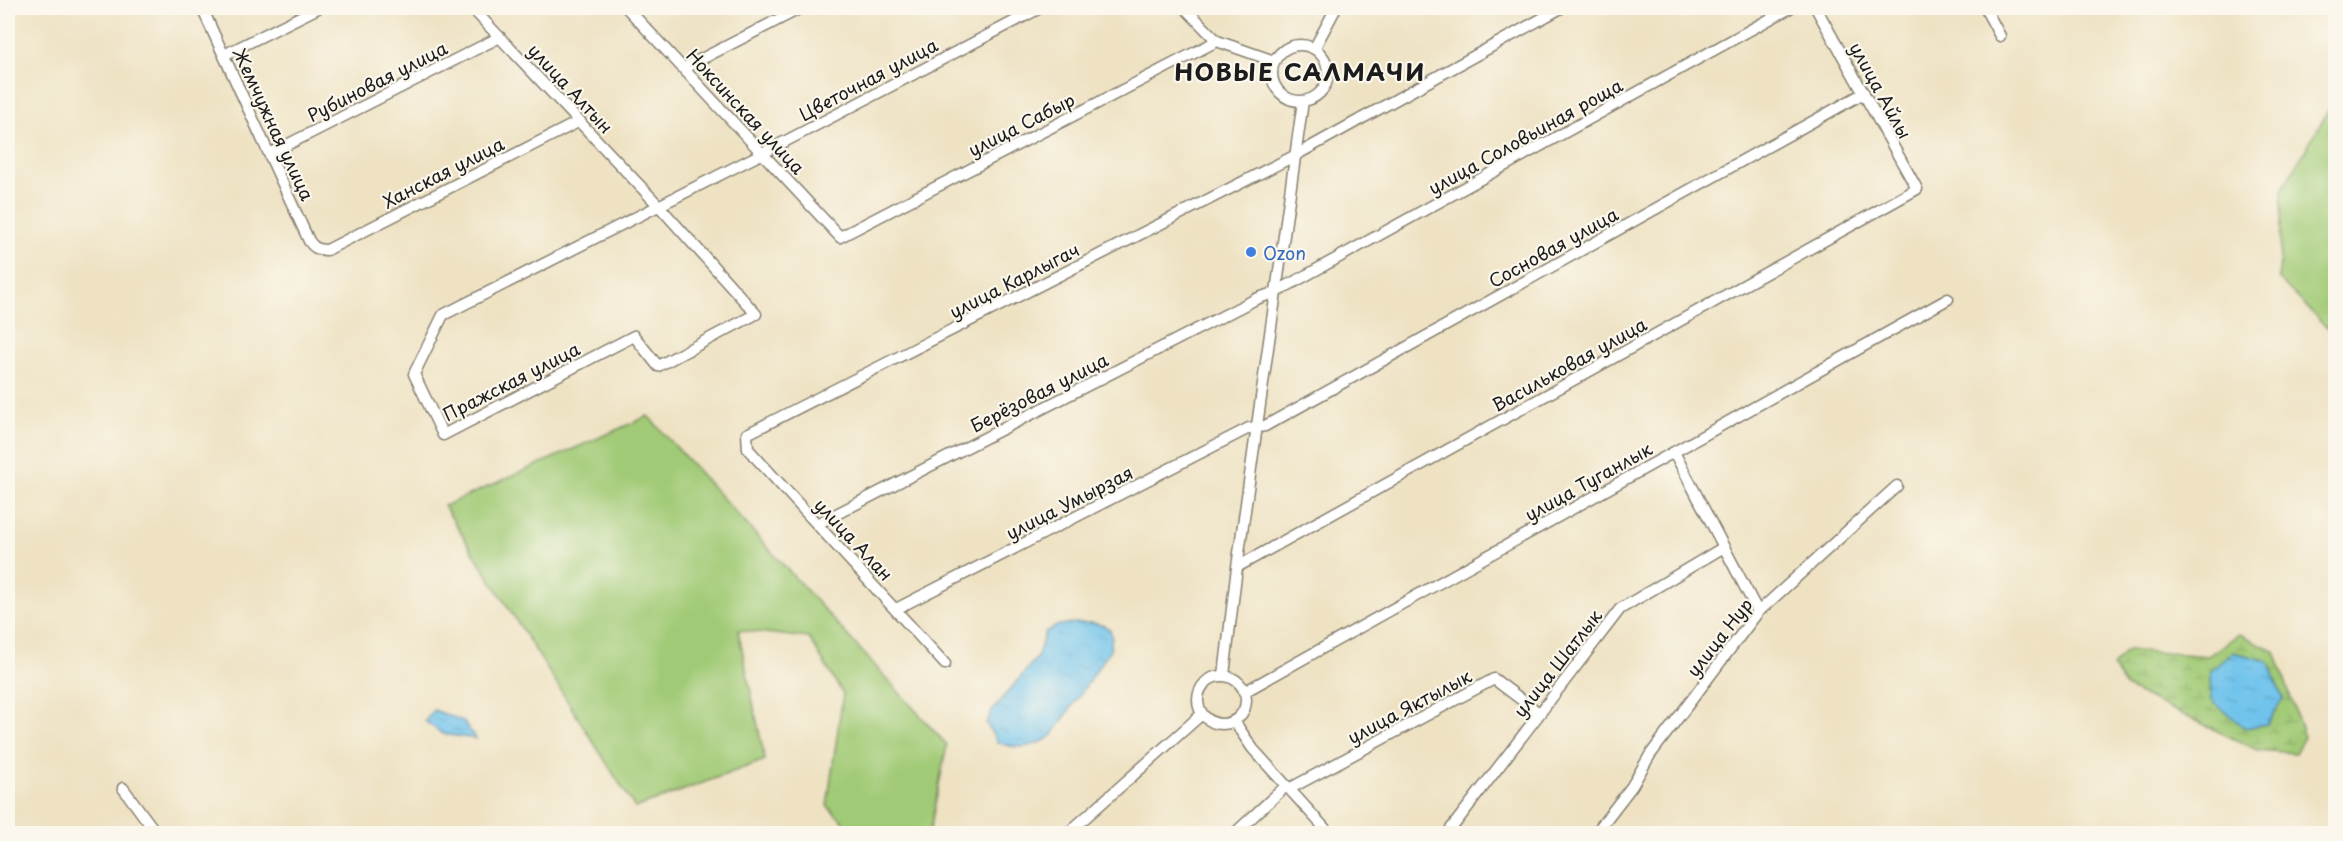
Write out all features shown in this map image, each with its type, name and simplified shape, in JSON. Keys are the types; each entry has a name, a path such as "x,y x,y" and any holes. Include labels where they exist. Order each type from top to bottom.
{"street":[{"name":"Жемчужная улица","path":"202,8 309,241 321,250"},
{"path":"224,55 318,8"},
{"name":"улица Алтын","path":"472,8 620,164"},
{"name":"Ноксинская улица","path":"627,8 840,237"},
{"path":"684,69 801,8"},
{"name":"Цветочная улица","path":"711,179 1040,8"},
{"path":"1185,8 1217,41 1274,61"},
{"path":"1315,48 1336,8"},
{"name":"улица Карлыгач","path":"747,434 1296,155 1561,8"},
{"name":"улица Соловьиная роща","path":"1276,292 1791,8"},
{"name":"улица Айлы","path":"1816,8 1917,189"},
{"path":"1984,8 2000,36"},
{"name":"Рубиновая улица","path":"269,154 500,37"},
{"name":"улица Сабыр","path":"840,237 1217,41"},
{"path":"1304,44 1315,48 1324,55 1329,66 1329,78 1324,90 1315,98 1304,101 1292,100 1281,94 1274,84 1272,73 1274,61 1281,51 1292,45 1304,44"},
{"name":"Сосновая улица","path":"1257,427 1266,426 1864,93"},
{"path":"1224,675 1237,567 1304,101"},
{"name":"Ханская улица","path":"321,250 327,250 580,121"},
{"name":"Пражская улица","path":"620,164 659,206 756,314 658,366 634,336 443,435 414,374 443,315 659,206 711,179"},
{"name":"Васильковая улица","path":"1237,567 1917,189"},
{"name":"Берёзовая улица","path":"817,524 1256,299 1276,292"},
{"name":"улица Туганлык","path":"1244,692 1948,299"},
{"name":"улица Умырзая","path":"896,609 1249,428 1257,427"},
{"name":"улица Алан","path":"747,434 748,449 945,664"},
{"path":"1674,452 1758,612"},
{"name":"улица Нур","path":"1595,834 1632,786 1650,754 1758,612 1897,486"},
{"name":"улица Шатлык","path":"1447,834 1620,609 1724,547"},
{"path":"1224,675 1234,678 1244,692 1246,705 1234,721 1216,724 1202,714 1198,706 1197,696 1200,688 1215,676 1224,675"},
{"name":"улица Яктылык","path":"1288,788 1494,678 1539,713"},
{"path":"1067,834 1202,714"},
{"path":"1234,721 1253,749 1330,834"},
{"path":"123,788 157,834"},
{"path":"1234,834 1288,788"}],"green space":[{"path":"2335,99 2335,336 2279,279 2282,190"},
{"path":"648,416 947,745 930,830 920,833 855,833 827,806 843,694 809,638 738,630 765,760 635,808 444,506"},
{"path":"2239,634 2275,651 2304,737 2295,753 2257,750 2127,688 2112,667 2127,650 2208,656"}],"water":[{"path":"1076,623 1105,626 1110,630 1112,636 1110,650 1052,736 1039,743 1019,747 997,742 986,723 992,711 1038,656 1045,632 1059,625"},
{"path":"2233,652 2268,661 2283,699 2267,724 2245,728 2211,700 2210,671"},
{"path":"434,710 463,721 476,739 443,734 425,721"}],"place":[{"name":"Ozon","path":"1251,252"}],"district":[{"name":"НОВЫЕ САЛМАЧИ","path":"1300,71"}]}
